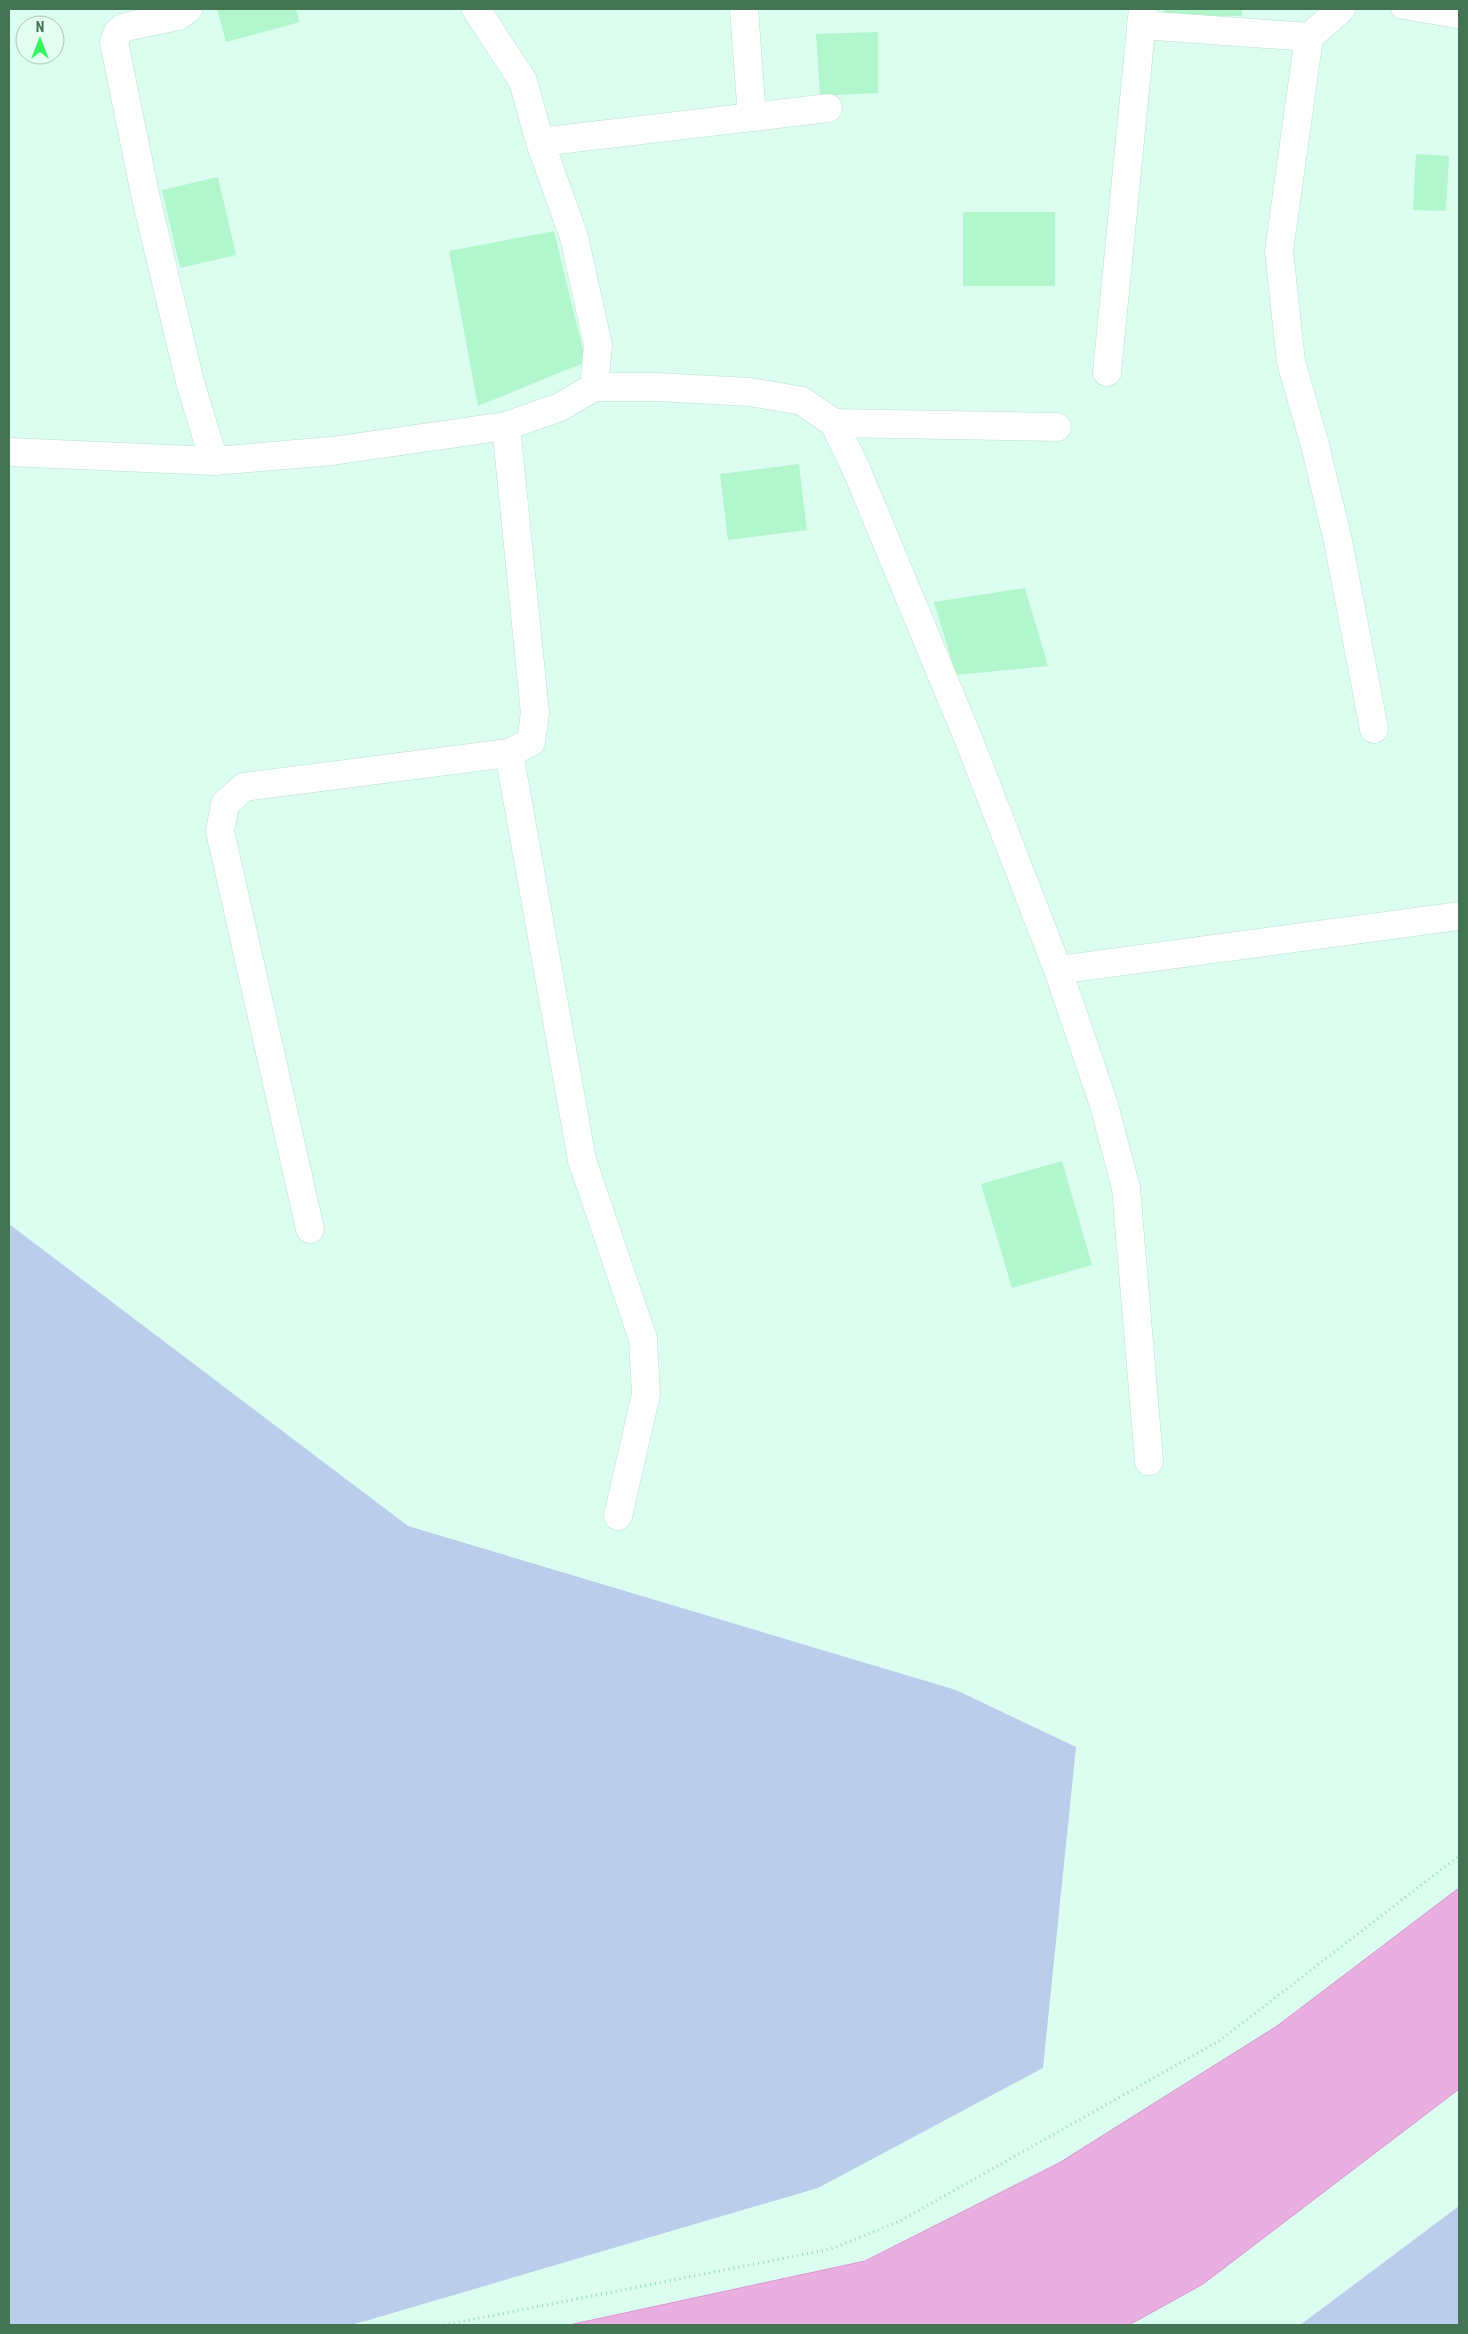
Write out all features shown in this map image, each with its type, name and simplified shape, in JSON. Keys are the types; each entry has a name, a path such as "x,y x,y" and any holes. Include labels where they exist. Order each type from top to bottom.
{"street":[{"path":"188,9 178,16 125,27 118,32 114,42 147,203 190,382 214,461"},
{"path":"476,9 523,81 540,142 574,237 598,345 594,387"},
{"path":"744,9 752,117"},
{"path":"1341,9 1309,37 1278,251 1291,362 1315,445 1338,542 1374,729"},
{"path":"1107,372 1142,17 1309,37"},
{"path":"540,142 828,108"},
{"path":"9,452 214,461 332,451 506,426 560,407 594,387 657,387 750,392 802,401 834,423 857,471 970,743 1058,970 1104,1105 1126,1188 1149,1461"},
{"path":"834,423 1057,427"},
{"path":"310,1229 220,832 225,804 244,787 509,753 531,742 535,713 506,426"},
{"path":"509,753 582,1160 644,1339 646,1394 618,1516"},
{"path":"1058,970 1459,916"}],"lane":[{"path":"1401,9 1459,19"}],"path":[{"path":"444,2325 831,2249 900,2221 1219,2042 1459,1856"}],"shaded area":[{"path":"9,1224 408,1526 956,1690 1076,1747 1043,2068 818,2188 362,2322 349,2325 9,2325"},
{"path":"1459,1888 1459,2089 1203,2284 1129,2325 569,2325 865,2261 1059,2163 1277,2026"},
{"path":"1459,2206 1459,2325 1300,2325"}],"building":[{"path":"217,9 296,9 300,22 226,42"},
{"path":"1164,9 1242,9 1242,16 1164,16"},
{"path":"878,32 878,93 820,96 816,34"},
{"path":"1416,154 1449,156 1446,211 1413,210"},
{"path":"218,177 236,255 180,268 162,190"},
{"path":"963,212 1055,212 1055,286 963,286"},
{"path":"554,231 586,362 478,406 449,251"},
{"path":"799,464 807,530 728,540 720,474"},
{"path":"1025,588 1048,666 956,675 934,602"},
{"path":"1062,1161 1092,1265 1012,1288 981,1184"}]}
